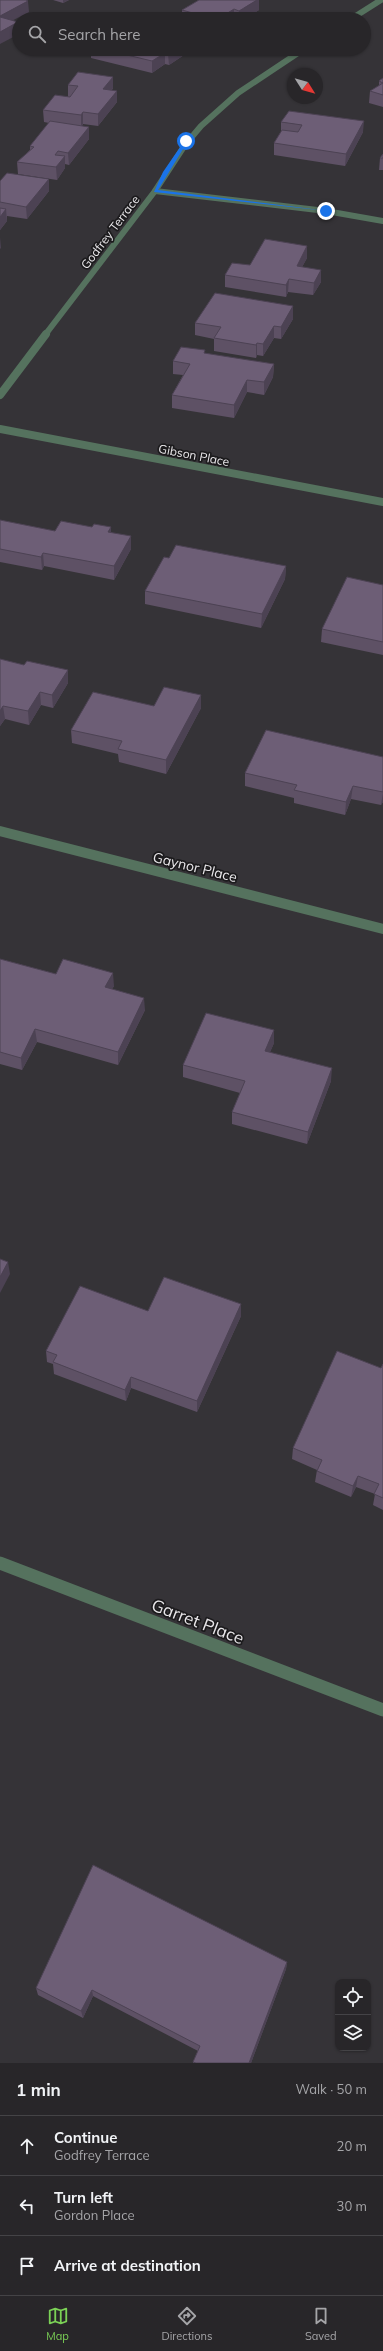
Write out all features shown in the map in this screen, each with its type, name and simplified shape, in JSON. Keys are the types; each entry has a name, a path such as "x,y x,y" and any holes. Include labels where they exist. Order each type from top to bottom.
{"street":[{"path":"362,12 381,0"},
{"name":"Godfrey Terrace","path":"0,395 155,191 165,172 186,141 213,112 245,86 293,56"},
{"path":"155,191 326,211 383,221"},
{"name":"Gibson Place","path":"0,429 383,502"},
{"name":"Gaynor Place","path":"0,831 383,929"},
{"name":"Garret Place","path":"0,1563 383,1710"}],"building":[{"path":"0,0 26,0 28,1 0,16"},
{"path":"199,0 257,0 239,11 234,9 229,12 189,12 182,10"},
{"path":"0,17 12,20 12,25 0,32"},
{"path":"131,56 160,56 152,61"},
{"path":"78,72 113,77 103,89 117,91 98,114 83,112 81,115 43,110 55,95 70,97 78,86 68,85"},
{"path":"383,83 383,95 370,91"},
{"path":"289,111 364,121 346,154 274,143 282,130 298,132 302,125 281,122"},
{"path":"50,121 89,127 68,153 58,151 55,155 65,156 56,167 17,162 34,147 30,146"},
{"path":"7,173 49,179 26,207 0,202 0,181"},
{"path":"0,208 6,209 0,217"},
{"path":"265,239 307,246 297,266 321,270 314,283 289,279 286,285 225,275 232,263 250,265"},
{"path":"215,293 293,306 281,327 274,326 263,344 257,343 256,345 214,338 221,327 195,323"},
{"path":"181,347 205,350 204,353 274,364 264,382 247,380 234,405 172,395 190,364 173,361"},
{"path":"0,520 55,531 61,521 92,527 94,524 111,527 108,532 131,536 114,566 43,553 41,557 0,549"},
{"path":"176,545 286,566 262,614 145,591 164,557 169,558"},
{"path":"347,577 383,585 383,642 322,629"},
{"path":"0,659 24,665 27,661 68,670 52,695 40,692 28,711 3,706 0,711"},
{"path":"164,687 201,695 166,760 118,749 122,741 71,730 93,692 154,706"},
{"path":"266,730 383,757 383,792 353,786 346,802 294,790 297,785 245,773"},
{"path":"0,959 56,974 63,959 113,973 105,987 144,998 118,1052 35,1029 21,1058 0,1052"},
{"path":"206,1013 274,1030 265,1051 332,1068 308,1132 232,1112 245,1081 183,1065"},
{"path":"0,1259 8,1262 0,1277"},
{"path":"164,1277 241,1304 197,1401 131,1377 125,1390 53,1362 57,1355 46,1351 80,1286 148,1311"},
{"path":"337,1351 381,1368 383,1364 383,1498 374,1494 379,1484 358,1476 353,1486 317,1471 322,1460 293,1448"},
{"path":"93,1865 287,1962 249,2063 193,2062 200,2046 92,1990 81,2011 36,1988"}],"route":[{"path":"186,141 165,172 155,191 326,211"}]}
